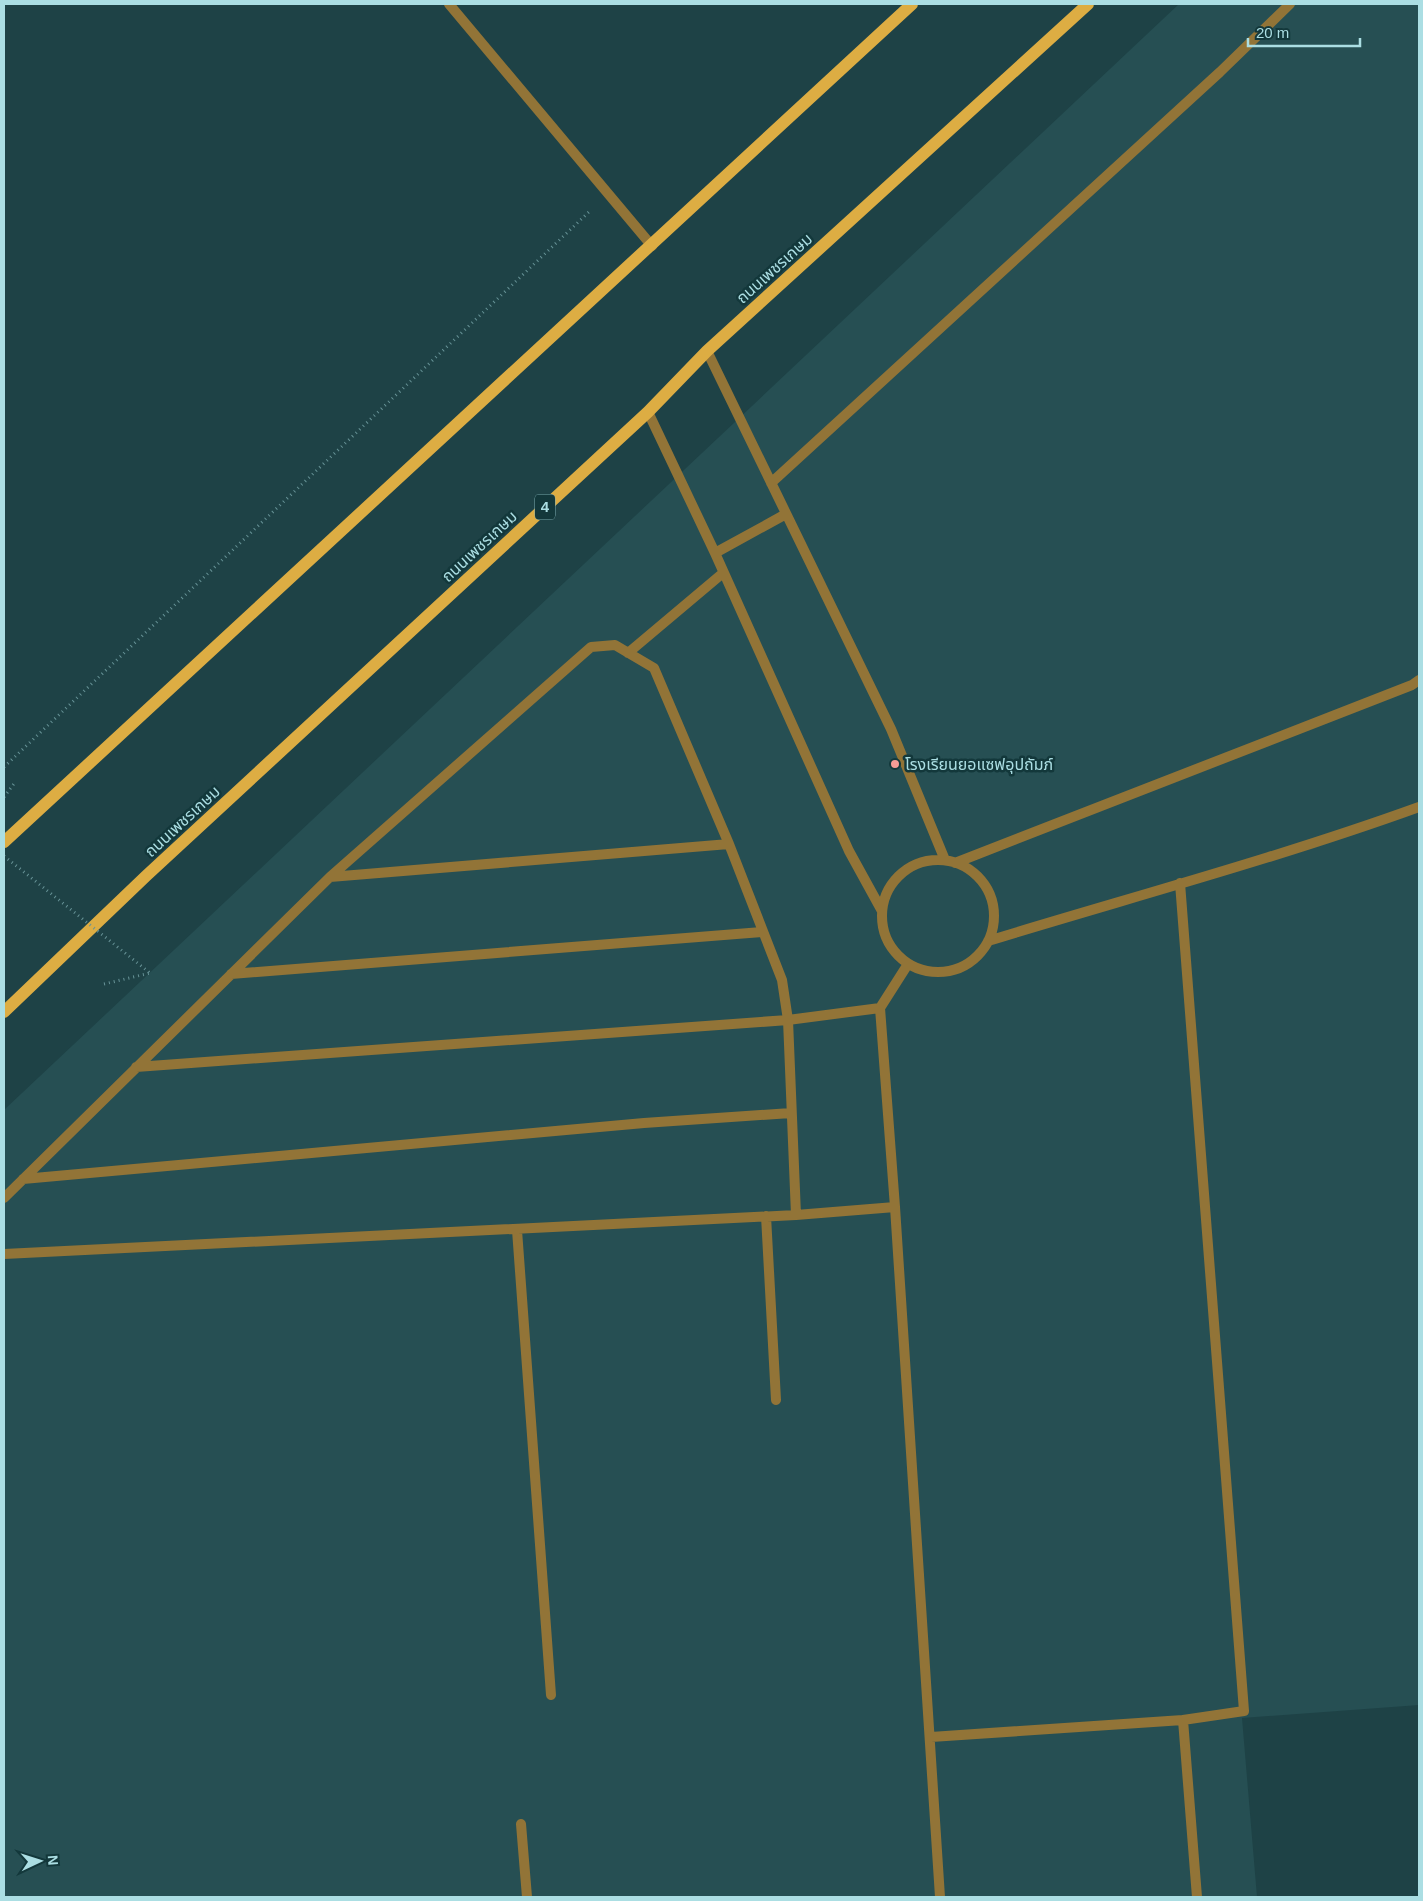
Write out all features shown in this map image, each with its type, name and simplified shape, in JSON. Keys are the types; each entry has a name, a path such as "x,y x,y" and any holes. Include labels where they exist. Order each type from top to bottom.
{"main road":[{"path":"4,842 652,246 912,4"},
{"name":"ถนนเพชรเกษม","path":"4,1012 160,863 648,412 707,351 1088,4"}],"street":[{"path":"449,4 652,246"},
{"path":"772,483 1220,72 1290,4"},
{"path":"707,351 891,729 944,860"},
{"path":"648,412 715,553 849,851 882,911 888,942 908,964 930,973 954,971 974,959 988,941 993,926 993,910 989,894 981,880 970,870 944,860 927,861 910,867 896,878 886,894 882,911"},
{"path":"715,553 786,514"},
{"path":"628,653 723,573"},
{"path":"4,1198 330,877 591,647 616,645 654,668 729,844 782,980 788,1020 796,1216"},
{"path":"955,863 1412,685 1419,680"},
{"path":"988,941 1180,883 1231,870 1335,837 1419,807"},
{"path":"330,877 729,844"},
{"path":"931,1737 1182,1720 1244,1711 1180,883"},
{"path":"231,974 762,932"},
{"path":"908,964 880,1008 931,1737 940,1897"},
{"path":"136,1067 788,1020 880,1008"},
{"path":"23,1179 644,1123 791,1113"},
{"path":"4,1254 796,1216 895,1207"},
{"path":"766,1216 776,1400"},
{"path":"517,1230 551,1695"},
{"path":"1182,1720 1196,1897"},
{"path":"521,1824 527,1897"}],"path":[{"path":"4,767 608,194"},
{"path":"4,797 16,781"},
{"path":"4,856 150,973 104,984"}],"shaded area":[{"name":"โรงเรียนยอแซฟอุปถัมภ์","path":"1179,4 1419,4 1419,1705 1242,1718 1257,1897 4,1897 4,1110"}],"place":[{"name":"โรงเรียนยอแซฟอุปถัมภ์","path":"895,764"}]}
